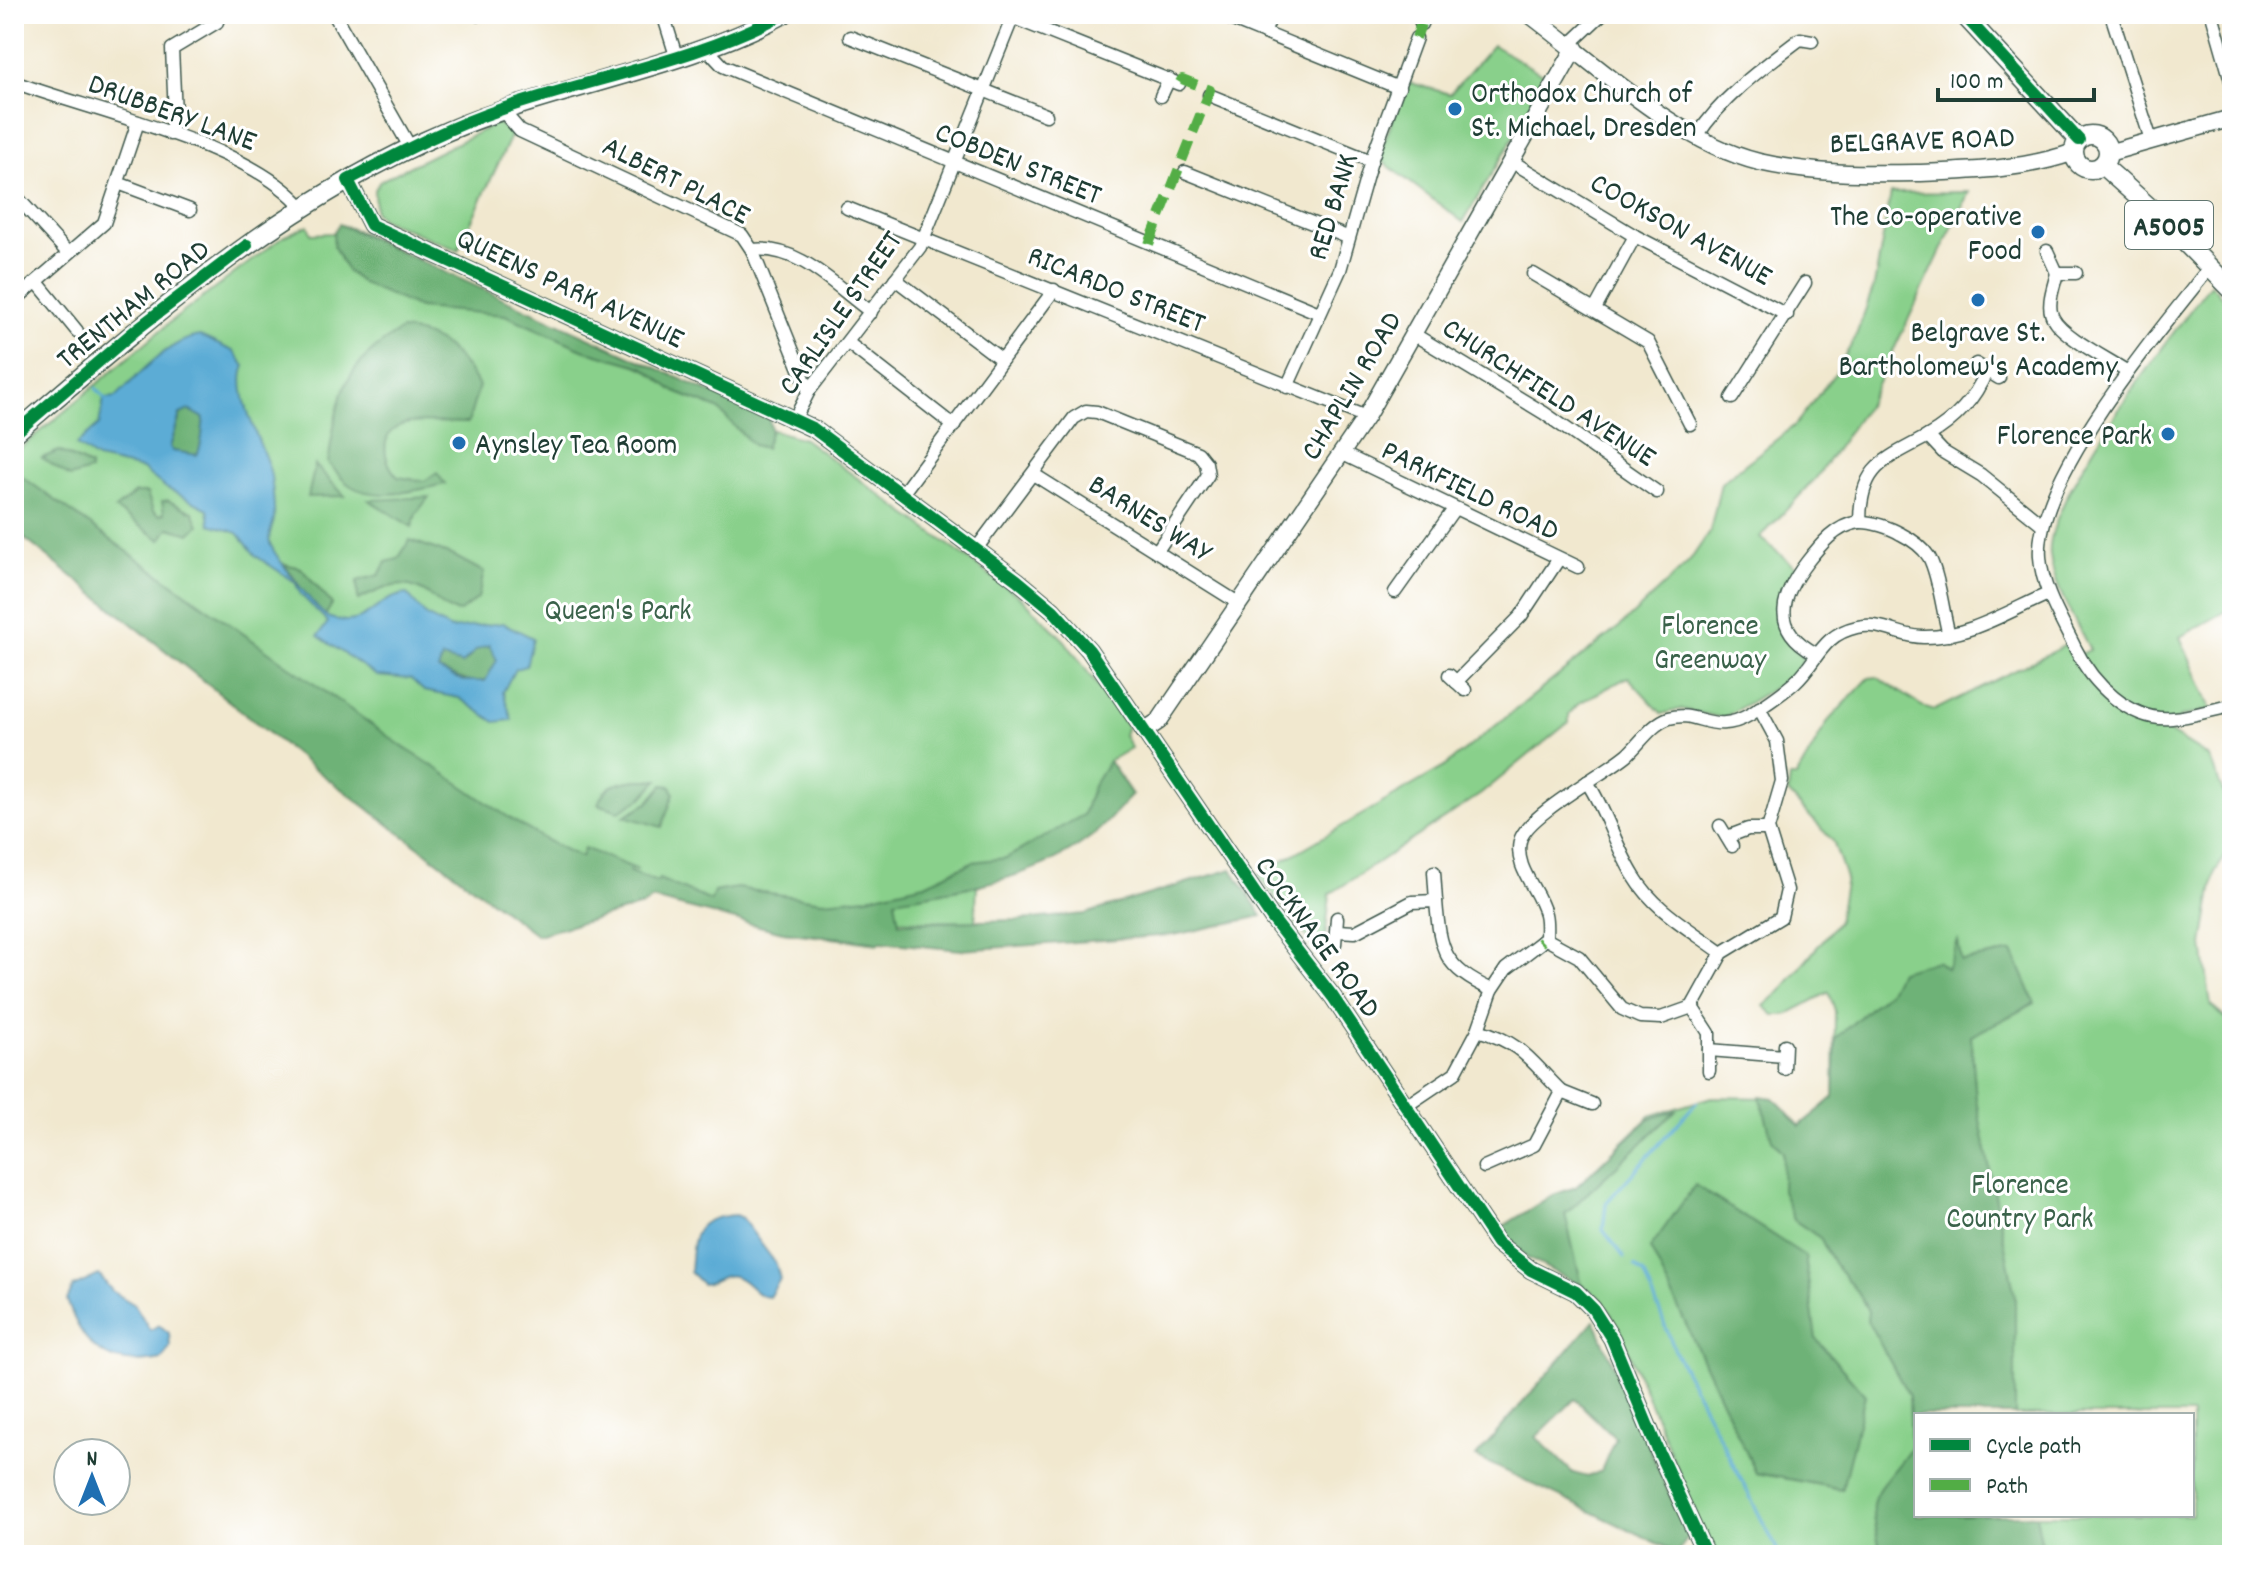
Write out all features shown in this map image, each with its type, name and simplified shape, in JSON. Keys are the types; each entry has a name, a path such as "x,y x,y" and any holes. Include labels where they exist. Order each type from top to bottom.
{"main road":[{"name":"TRENTHAM ROAD","path":"14,434 137,329 302,207 348,180 410,147 501,109 677,59 784,14"},
{"name":"A5005","path":"1963,14 2076,146 2082,167 2092,169 2105,159"},
{"name":"A5005","path":"2076,146 2096,136 2106,144 2105,159 2232,290"}],"street":[{"path":"170,134 175,114 172,49 217,22 219,14"},
{"path":"334,14 410,147"},
{"path":"663,14 677,59"},
{"path":"1218,14 1335,68 1399,88"},
{"path":"1264,33 1272,14"},
{"name":"BELGRAVE ROAD","path":"1529,14 1639,98 1697,136 1756,161 1801,170 1872,175 2009,167 2076,146"},
{"name":"CHAPLIN ROAD","path":"1144,731 1159,721 1343,454 1415,335 1572,47 1602,14"},
{"path":"2111,14 2151,140"},
{"path":"2212,14 2232,84"},
{"path":"1010,15 1174,81 1161,96"},
{"name":"CARLISLE STREET","path":"795,418 809,391 924,238 1010,15"},
{"path":"850,37 1036,115"},
{"name":"RED BANK","path":"1287,387 1340,270 1371,161 1416,38"},
{"path":"1697,136 1714,109 1768,63 1800,39 1812,41"},
{"name":"COBDEN STREET","path":"706,48 723,66 1319,313"},
{"name":"DRUBBERY LANE","path":"14,82 138,122 262,172 290,192 302,207"},
{"path":"1209,95 1238,114 1295,122 1371,161"},
{"name":"ALBERT PLACE","path":"501,109 520,131 742,235 752,250 770,247 792,253 871,312"},
{"path":"2105,159 2151,140 2232,118"},
{"path":"14,301 104,223 138,122"},
{"name":"COOKSON AVENUE","path":"1511,161 1635,236 1787,315"},
{"path":"1189,189 1190,174 1347,237"},
{"name":"QUEENS PARK AVENUE","path":"348,180 371,225 795,418"},
{"path":"118,183 190,210"},
{"path":"14,194 68,253"},
{"name":"RICARDO STREET","path":"847,208 1366,417"},
{"path":"1595,309 1635,236"},
{"path":"752,250 809,391"},
{"path":"2047,251 2057,273 2050,303 2053,317 2065,331 2126,371"},
{"path":"2210,267 2126,371 2072,460 2043,525 2040,557 2048,594 2079,658 2104,689 2143,715 2172,718 2232,706"},
{"path":"2057,273 2076,273"},
{"path":"1533,274 1648,342 1690,424"},
{"path":"895,279 1002,360"},
{"path":"37,282 77,331"},
{"path":"902,494 1054,290"},
{"name":"COOKSON AVENUE","path":"1732,398 1806,290"},
{"name":"CHURCHFIELD AVENUE","path":"1415,335 1544,413 1657,492"},
{"path":"848,343 954,426"},
{"path":"1860,522 1860,494 1871,474 1889,454 1928,436 1978,393 1987,371"},
{"path":"976,549 1074,418 1086,411 1097,412 1198,453 1206,463 1208,475 1157,551"},
{"name":"COCKNAGE ROAD","path":"795,418 976,549 1053,610 1089,650 1259,899 1333,997 1497,1243 1531,1270 1576,1292 1593,1309 1612,1339 1706,1555"},
{"path":"1928,436 1943,452 1981,475 2043,525"},
{"name":"PARKFIELD ROAD","path":"1343,454 1578,567"},
{"name":"BARNES WAY","path":"1033,474 1240,604"},
{"path":"1395,592 1454,509"},
{"path":"1815,653 1795,639 1785,620 1783,603 1791,583 1826,536 1860,522 1893,529 1914,541 1929,558 1949,635"},
{"path":"1457,683 1521,616 1558,560"},
{"path":"1406,1106 1455,1073 1478,1030 1492,990 1506,969 1543,941 1546,916 1523,871 1520,842 1527,827 1625,757 1662,721 1674,717 1711,725 1729,724 1759,708 1796,681 1815,653 1834,637 1857,627 1879,625 1917,637 1949,635 2048,594"},
{"path":"1543,941 1579,957 1622,1009 1640,1017 1661,1018 1692,1007 1722,953 1781,917 1786,906 1787,890 1768,829 1782,781 1777,741 1759,708"},
{"path":"1587,782 1610,819 1633,876 1659,909 1722,953"},
{"path":"1726,836 1748,829 1768,829"},
{"path":"1434,872 1438,933 1450,964 1469,980 1492,990"},
{"path":"1336,931 1355,932 1412,902 1436,901"},
{"path":"1692,1007 1709,1033 1709,1071"},
{"path":"1478,1030 1515,1045 1537,1062 1562,1092 1592,1104"},
{"path":"1709,1050 1784,1057"},
{"path":"1489,1161 1534,1145 1562,1092"}],"green space":[{"path":"1493,45 1549,78 1463,222 1378,158 1407,82 1450,94"},
{"path":"497,123 512,134 458,250 382,219 375,212 374,191 380,181"},
{"name":"Florence Greenway","path":"1969,192 1868,404 1816,478 1760,538 1796,567 1784,591 1780,615 1787,638 1804,659 1795,675 1723,718 1681,709 1662,714 1628,677 1579,703 1569,714 1569,722 1481,794 1330,894 1323,958 1258,875 1444,767 1624,623 1689,562 1710,531 1721,483 1795,425 1836,372 1855,338 1874,286 1891,193"},
{"path":"339,224 769,419 771,430 765,448 753,445 718,409 675,392 643,367 587,351 505,315 419,308 362,283 347,271 334,247 333,233"},
{"name":"Queen's Park","path":"308,225 311,234 333,233 341,225 358,231 769,429 804,439 1024,600 1065,641 1127,726 1124,735 1131,748 1109,761 1132,795 1092,836 1045,864 977,886 975,922 880,920 899,923 878,944 783,932 653,899 642,906 537,935 308,764 14,530 14,454 169,323 284,236"},
{"name":"Florence Country Park","path":"2210,284 2232,306 2232,608 2180,637 2211,709 2181,717 2163,728 2209,757 2232,815 2230,850 2215,872 2203,945 2211,1006 2232,1024 2232,1555 1709,1555 1680,1475 1618,1326 1601,1298 1499,1229 1551,1196 1576,1187 1650,1116 1712,1097 1774,1098 1799,1126 1834,1098 1835,1011 1829,992 1786,1015 1774,1015 1764,1006 1781,991 1838,922 1846,878 1833,841 1788,793 1790,777 1796,777 1829,720 1869,678 1877,677 1922,706 1935,710 2066,645 2081,654 2090,650 2066,604 2052,567 2053,530 2088,458 2142,376"},
{"path":"401,330 427,336 447,347 479,386 468,423 410,423 400,426 388,437 388,462 398,477 424,481 437,473 445,484 385,494 361,491 348,484 328,463 340,401 345,386 365,358"},
{"path":"189,409 204,418 197,455 173,451 170,447 181,414"},
{"path":"59,451 90,466 90,471 70,477 42,458"},
{"path":"315,465 345,496 308,497"},
{"path":"14,471 406,749 535,834 581,857 584,848 638,870 631,868 630,872 657,882 659,879 711,901 714,892 737,888 823,901 867,897 925,884 972,862 1006,858 1083,815 1093,786 1109,761 1132,795 1093,835 1048,863 1024,872 973,886 895,900 899,923 1020,920 1085,914 1232,869 1262,916 1174,935 961,950 783,932 653,899 642,906 537,935 308,764 14,530"},
{"path":"135,493 147,493 153,511 159,515 164,513 162,502 167,500 193,512 199,525 190,534 169,528 161,540 115,509"},
{"path":"429,497 416,514 412,527 369,500"},
{"path":"410,540 454,556 484,572 478,598 456,612 424,591 405,585 388,587 358,600 357,581 379,575 386,562 398,559"},
{"path":"285,564 301,568 332,604 325,616 310,602"},
{"path":"489,645 498,659 488,678 481,682 438,670 442,658 465,662 476,650"},
{"path":"637,780 658,780 642,798 619,811 598,804 604,792 613,786"},
{"path":"663,785 671,786 674,793 662,827 624,816 648,803"},
{"path":"1958,941 1961,961 2013,952 2035,1003 1971,1036 1976,1100 2015,1296 2015,1413 1914,1413 1914,1517 2036,1517 2044,1555 1882,1555 1873,1505 1881,1487 1911,1448 1909,1396 1867,1320 1868,1311 1859,1294 1833,1263 1820,1238 1794,1220 1782,1190 1783,1152 1772,1140 1760,1096 1774,1098 1800,1126 1834,1097 1836,1038 1889,991 1899,971 1937,961 1947,969"},
{"path":"1677,1110 1565,1214 1582,1286 1527,1258 1499,1229 1551,1196 1576,1187 1649,1119"},
{"path":"1695,1185 1805,1256 1816,1339 1865,1395 1842,1489 1756,1473 1650,1248"},
{"path":"1594,1320 1688,1537 1678,1553 1476,1457","holes":["1575,1399 1615,1438 1601,1471 1588,1477 1573,1473 1536,1437"]}],"water":[{"path":"200,336 233,351 245,366 242,377 246,404 272,481 274,515 270,543 307,596 324,614 343,621 362,617 386,601 407,594 426,616 451,629 503,623 533,638 526,666 515,669 503,692 512,720 495,722 459,698 424,691 411,679 377,676 318,636 328,622 301,595 295,582 256,556 238,533 210,524 208,509 166,488 142,469 97,459 76,445 99,425 104,398 116,397 166,351","holes":["189,410 204,418 197,455 173,451 170,447 180,414","489,645 497,660 485,681 463,681 438,670 442,658 462,664 476,650"]},
{"path":"735,1215 742,1218 776,1264 780,1279 769,1297 759,1294 734,1276 702,1284 690,1272 692,1247 698,1230 710,1220"},
{"path":"99,1275 112,1291 135,1305 150,1330 159,1325 169,1333 170,1347 162,1359 143,1362 113,1358 90,1343 81,1331 67,1300 73,1287"}],"waterway":[{"path":"96,388 105,399"},
{"path":"1624,1257 1603,1230 1606,1203 1697,1102"},
{"path":"1635,1266 1645,1275 1676,1353 1780,1555"}],"marked path":[{"path":"1416,38 1421,24"},
{"path":"1149,244 1210,90 1182,79 1179,84"}],"cycle path":[{"path":"784,14 716,44 482,116 348,180 371,225 814,429 1053,610 1089,650 1272,918 1333,997 1497,1243 1531,1270 1576,1292 1593,1309 1612,1339 1706,1555"},
{"path":"1963,14 2079,140"},
{"path":"14,434 137,329 247,245"}],"place":[{"name":"Orthodox Church of St. Michael, Dresden","path":"1455,109"},
{"name":"The Co-operative Food","path":"2038,232"},
{"name":"Belgrave St. Bartholomew's Academy","path":"1978,300"},
{"name":"Florence Park","path":"2168,434"},
{"name":"Aynsley Tea Room","path":"459,443"}]}
